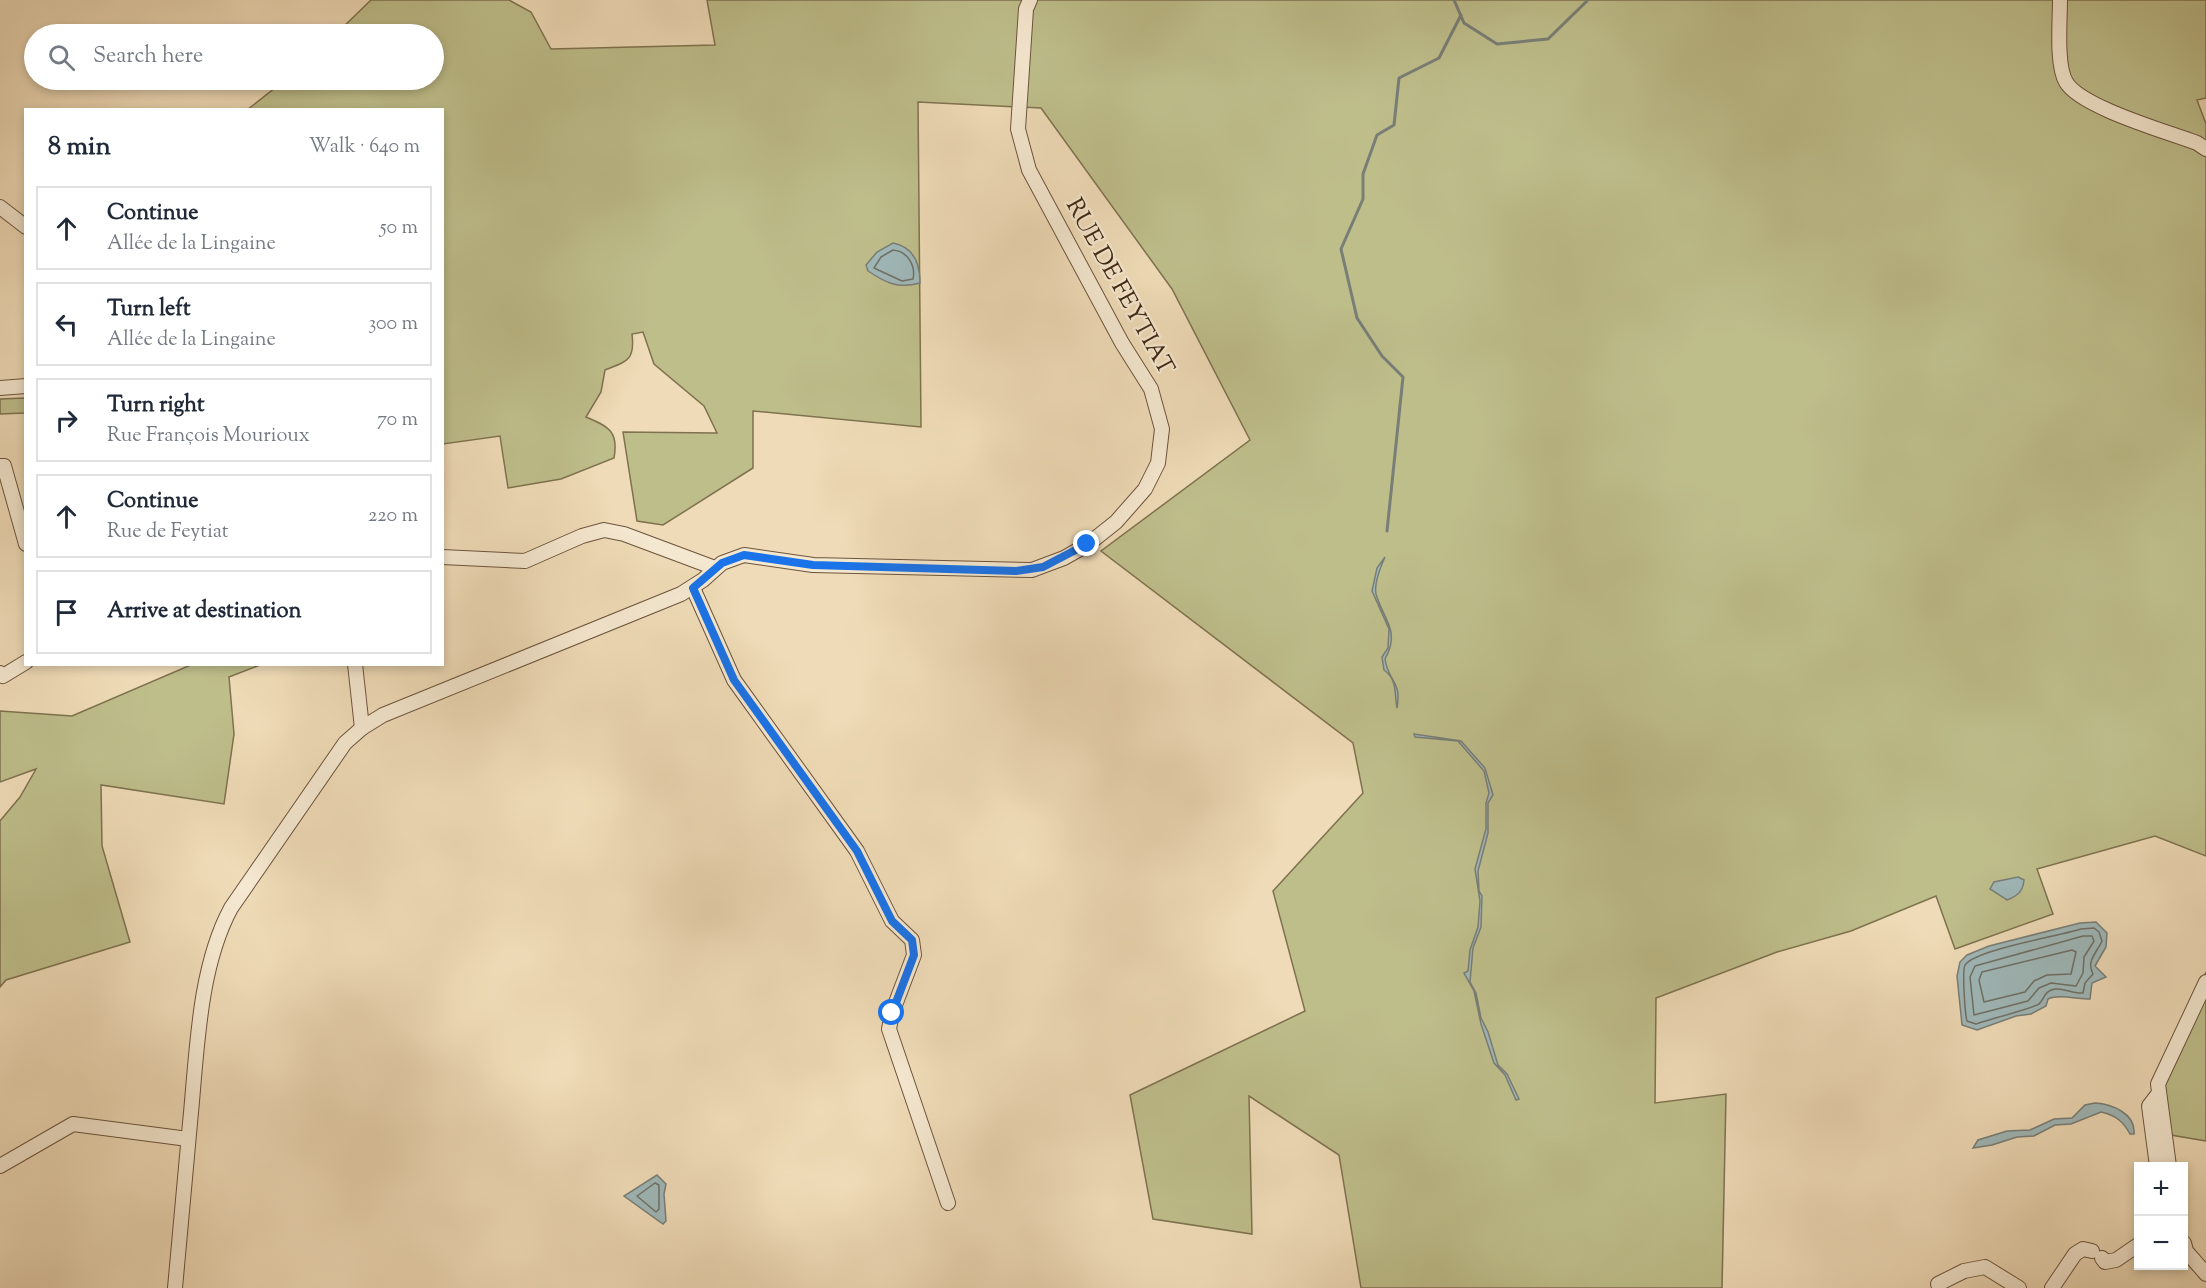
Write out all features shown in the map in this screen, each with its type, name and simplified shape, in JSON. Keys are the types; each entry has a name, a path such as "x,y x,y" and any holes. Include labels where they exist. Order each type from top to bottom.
{"street":[{"name":"RUE DE FEYTIAT","path":"175,1288 188,1139 210,956 231,908 345,743 362,728 383,715 693,588 715,568 744,555 813,565 1032,570 1064,558 1087,544 1116,522 1145,489 1158,463 1162,429 1151,389 1122,344 1029,170 1018,129 1026,9 1030,0"},
{"path":"2060,0 2061,69 2065,81 2076,94 2096,105 2197,143 2206,149"},
{"path":"0,207 24,225"},
{"path":"0,388 24,386"},
{"path":"0,466 4,466 24,537"},
{"path":"444,557 525,561 604,530 624,534 715,568"},
{"path":"693,588 734,680 857,851 892,921 912,940 914,955 892,1013 889,1029 948,1203"},
{"path":"0,673 3,676 24,663"},
{"path":"355,666 362,728"},
{"path":"2168,1162 2158,1084 2206,982"},
{"path":"2156,1162 2149,1106 2159,1093"},
{"path":"0,1166 73,1124 188,1139"},
{"path":"2052,1288 2075,1254 2083,1249 2097,1254 2105,1262 2116,1260 2134,1248"},
{"path":"2188,1253 2206,1274"},
{"path":"1938,1284 1964,1271 1985,1267 2019,1288"}],"green space":[{"path":"371,0 509,0 531,12 551,49 715,45 707,0 2206,0 2206,98 2197,100 2206,124 2206,856 2155,836 2037,869 2053,914 1955,949 1936,896 1851,931 1777,952 1656,998 1655,1103 1726,1094 1722,1288 1361,1288 1339,1155 1249,1096 1252,1234 1153,1219 1130,1095 1305,1011 1273,891 1363,793 1353,743 1101,551 1250,440 1172,289 1041,108 918,102 921,427 753,411 753,468 663,525 637,521 623,432 717,433 704,406 654,364 643,332 632,334 631,354 624,362 605,370 601,392 586,417 600,423 610,431 615,441 614,458 561,479 508,488 500,436 444,444 444,108 250,108 272,90 444,90 444,24 346,24"},
{"path":"24,398 24,413 0,414 0,399"},
{"path":"188,666 257,666 229,677 234,734 224,804 101,785 102,846 130,942 6,980 0,987 0,821 20,797 36,769 0,782 0,711 72,716"},
{"path":"2206,972 2206,1141 2165,1134 2158,1084"}],"water":[{"path":"893,243 911,252 919,269 920,283 893,284 868,271 866,265 877,252"},
{"path":"1385,557 1378,575 1376,594 1391,633 1391,641 1385,659 1392,678 1384,670 1382,657 1388,648 1389,629 1372,591 1377,568"},
{"path":"1392,678 1398,692 1397,708"},
{"path":"1414,734 1461,741 1485,768 1493,795 1488,803 1488,833 1478,871 1479,891 1482,896 1481,927 1473,948 1470,982 1476,993 1481,1018 1488,1032 1498,1065 1507,1074 1519,1099 1516,1100 1505,1075 1494,1063 1481,1024 1474,991 1464,973 1468,971 1470,950 1478,927 1480,901 1475,869 1486,829 1486,803 1489,793 1484,771 1458,741 1415,737"},
{"path":"2018,877 2024,880 2022,887 2017,895 2007,900 1990,889 1994,882"},
{"path":"2096,922 2107,933 2106,947 2095,966 2106,977 2092,983 2090,999 2052,998 2048,999 2046,1006 2031,1014 2016,1016 1977,1030 1962,1025 1957,976 1960,962 1967,955 1989,946 2080,923"},
{"path":"2095,1103 2108,1105 2127,1115 2134,1127 2134,1134 2130,1134 2118,1119 2101,1112 2071,1124 2055,1125 2034,1136 2017,1137 1973,1148 1978,1140 2007,1131 2030,1130 2054,1119 2072,1118 2085,1105"},
{"path":"657,1175 666,1184 664,1194 666,1221 663,1224 624,1196"}],"waterway":[{"path":"1454,0 1464,23 1497,44 1548,39 1588,0"},
{"path":"1387,531 1403,377 1382,356 1357,318 1341,249 1363,199 1363,174 1377,135 1394,125 1399,78 1439,58 1461,15"}],"route":[{"path":"892,1013 914,955 912,940 892,921 857,851 734,680 693,588 722,563 744,555 813,565 1016,571 1043,567 1087,544"}]}
